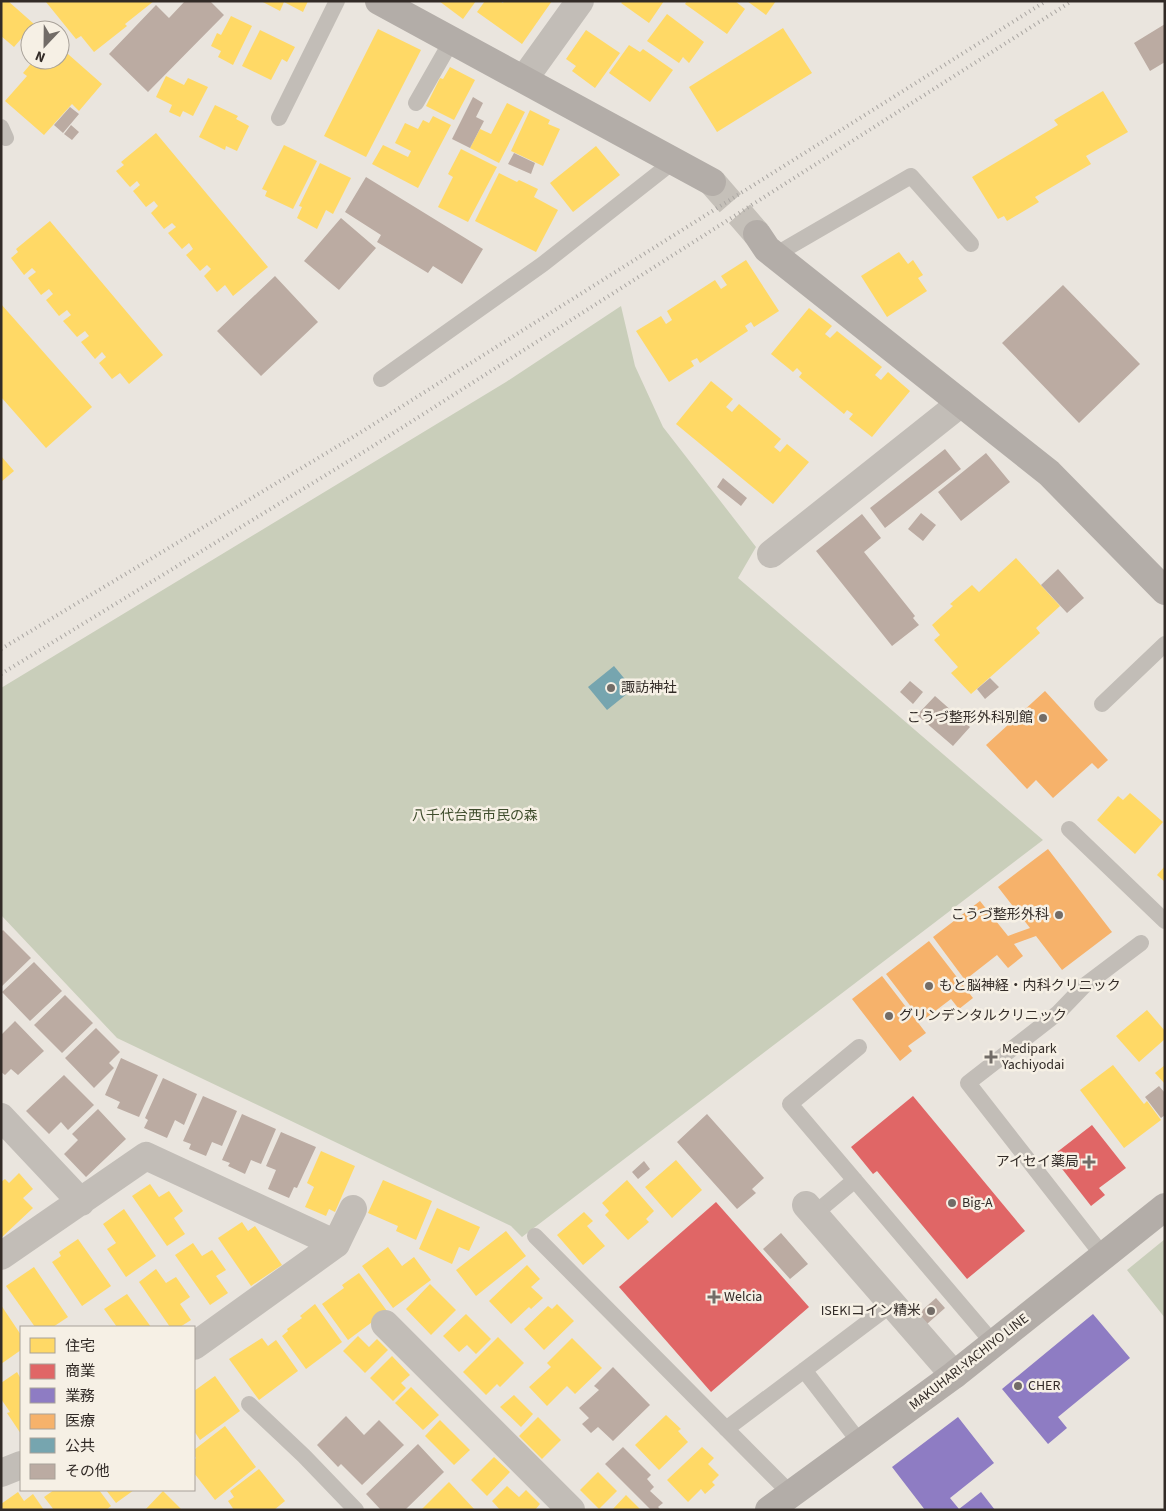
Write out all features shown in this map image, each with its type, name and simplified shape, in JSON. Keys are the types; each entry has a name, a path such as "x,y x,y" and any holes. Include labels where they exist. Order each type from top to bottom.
{"street":[{"path":"524,79 580,1"},
{"path":"389,4 712,182"},
{"path":"756,234 767,250 1049,473 1165,591"},
{"path":"771,554 961,404"},
{"path":"1,1116 80,1202"},
{"path":"1,1256 146,1156 336,1244"},
{"name":"MAKUHARI-YACHIYO LINE","path":"780,1502 994,1344 1165,1208"},
{"path":"195,1345 336,1244 353,1209"},
{"path":"809,1210 954,1374"},
{"path":"385,1324 571,1510"},
{"path":"1,1473 20,1465"}],"lane":[{"path":"279,118 337,1"},
{"path":"416,103 452,40"},
{"path":"381,379 543,264 674,161"},
{"path":"775,255 911,176 971,244"},
{"path":"1102,704 1165,644"},
{"path":"1069,829 1165,921"},
{"path":"1104,1257 968,1083 1058,1013 1084,986 1141,943"},
{"path":"859,1047 790,1104 994,1344"},
{"path":"809,1210 855,1180"},
{"path":"535,1236 726,1429 780,1502"},
{"path":"726,1429 892,1304"},
{"path":"804,1370 861,1444"},
{"path":"249,1404 304,1456 356,1510"}],"green space":[{"name":"八千代台西市民の森","path":"621,306 635,366 663,427 756,547 738,578 1043,840 522,1237 511,1226 117,1038 1,915 1,688 506,382"},
{"path":"1165,1239 1165,1318 1127,1270"}],"building: 住宅":[{"path":"1,1 8,1 29,20 20,20 20,40 14,47 1,36"},
{"path":"154,1 125,24 127,26 94,52 81,36 76,39 70,32 70,20 61,20 46,2"},
{"path":"261,1 308,1 303,12 284,2 280,11"},
{"path":"439,1 476,1 463,19"},
{"path":"485,1 500,1 503,3 504,1 552,1 522,44 477,12"},
{"path":"623,1 664,1 649,23 621,3"},
{"path":"687,1 735,1 745,9 727,34 685,4"},
{"path":"747,1 776,1 766,15"},
{"path":"667,14 704,42 689,63 683,57 679,63 647,41"},
{"path":"231,16 252,26 233,65 218,57 221,51 211,46 217,33 221,35"},
{"path":"783,28 812,73 717,132 689,87"},
{"path":"378,29 421,50 366,157 324,136"},
{"path":"260,30 295,47 287,62 282,59 271,80 242,66"},
{"path":"586,30 620,53 595,88 572,71 576,66 566,59"},
{"path":"629,45 640,52 643,49 673,70 650,102 609,73"},
{"path":"70,56 102,84 79,111 72,104 44,135 5,101 27,76 23,73 26,70 70,70"},
{"path":"450,67 475,80 454,120 426,106 440,78 443,79"},
{"path":"166,76 184,85 188,78 208,87 193,116 183,111 180,117 169,112 172,105 156,97"},
{"path":"1103,91 1128,132 1086,156 1091,164 1035,197 1039,202 1007,221 1004,216 998,219 972,177 1058,125 1054,120"},
{"path":"507,103 525,112 499,163 470,148 480,129 491,134"},
{"path":"215,105 238,116 236,119 249,126 237,151 226,146 225,150 199,137"},
{"path":"530,110 550,120 548,124 560,129 543,166 511,151"},
{"path":"433,116 451,125 418,188 372,164 383,145 408,157 411,151 395,143 405,123 418,129 423,120 429,123"},
{"path":"156,133 268,267 233,296 225,285 217,292 204,276 211,269 207,265 200,271 186,255 193,249 189,243 182,249 168,233 176,227 172,223 164,229 151,213 158,206 154,201 146,207 133,191 140,185 137,181 130,187 116,171 124,165 121,162"},
{"path":"284,145 317,161 293,209 265,196 267,191 262,189"},
{"path":"596,146 620,175 573,212 550,183"},
{"path":"461,149 497,167 468,222 438,207 453,177 448,174"},
{"path":"320,163 351,178 333,214 326,210 317,229 297,218 302,207 299,206"},
{"path":"499,173 538,189 534,197 558,210 536,252 475,221"},
{"path":"50,221 163,355 129,384 120,373 112,379 99,363 106,357 102,352 95,359 81,342 89,336 85,331 77,337 63,321 71,315 67,310 59,316 46,300 53,294 49,289 41,295 28,278 36,272 32,268 24,275 11,258 18,252 16,249"},
{"path":"899,252 908,264 913,260 923,275 918,278 927,291 887,317 861,276"},
{"path":"746,260 779,311 754,327 751,322 745,326 748,331 700,363 697,358 691,361 694,366 669,382 636,331 661,316 666,324 672,320 667,311 715,280 721,289 727,285 721,276"},
{"path":"1,304 92,407 46,448 1,397"},
{"path":"809,308 832,326 825,334 830,338 837,331 882,367 875,375 881,380 888,372 910,391 872,437 849,419 853,414 847,410 844,414 799,377 802,373 797,368 793,372 771,354"},
{"path":"711,381 733,399 726,407 732,412 739,404 781,439 774,447 780,452 787,444 809,462 773,504 676,424"},
{"path":"1,456 14,471 1,482"},
{"path":"1016,558 1060,606 1036,628 1040,633 971,694 951,673 958,667 934,640 940,635 932,625 953,606 950,604 972,585 979,592"},
{"path":"1130,793 1163,822 1135,854 1097,820 1118,796 1123,800"},
{"path":"1165,866 1165,882 1157,875"},
{"path":"1147,1010 1165,1031 1165,1039 1139,1062 1116,1036"},
{"path":"1113,1065 1144,1104 1147,1101 1161,1120 1124,1148 1080,1090"},
{"path":"1165,1065 1165,1084 1155,1073"},
{"path":"321,1151 355,1166 335,1212 329,1209 326,1216 305,1207 314,1187 307,1183"},
{"path":"676,1160 702,1190 672,1218 645,1187"},
{"path":"19,1173 33,1189 23,1198 33,1208 1,1238 1,1182 5,1179 9,1183"},
{"path":"383,1180 432,1201 416,1240 396,1231 398,1226 368,1213"},
{"path":"627,1180 654,1211 646,1219 649,1222 628,1240 605,1215 609,1211 602,1203"},
{"path":"150,1184 159,1197 169,1191 183,1211 174,1218 185,1234 167,1246 132,1196"},
{"path":"437,1208 480,1227 469,1251 459,1247 452,1264 419,1249"},
{"path":"124,1209 156,1256 126,1277 107,1249 116,1243 103,1224"},
{"path":"584,1212 593,1221 587,1226 605,1246 583,1265 557,1235"},
{"path":"242,1222 248,1231 255,1226 282,1265 251,1286 218,1238"},
{"path":"506,1231 526,1256 476,1296 456,1270"},
{"path":"78,1239 111,1286 82,1306 52,1262 61,1256 59,1252"},
{"path":"193,1243 202,1256 212,1250 226,1270 216,1276 228,1293 210,1305 175,1255"},
{"path":"388,1247 402,1266 414,1257 431,1280 393,1308 362,1266"},
{"path":"527,1265 540,1279 531,1287 543,1298 531,1309 529,1307 511,1324 489,1301"},
{"path":"34,1267 68,1317 54,1326 34,1326 6,1286"},
{"path":"156,1269 166,1283 176,1277 190,1297 180,1304 191,1320 182,1326 169,1326 139,1282"},
{"path":"359,1273 387,1311 348,1340 322,1304 344,1288 342,1285"},
{"path":"430,1284 456,1310 431,1335 406,1309"},
{"path":"127,1294 150,1326 116,1326 104,1309"},
{"path":"315,1304 342,1342 306,1369 282,1336 288,1331 287,1329 302,1318 300,1316"},
{"path":"557,1304 574,1321 544,1350 524,1329 548,1306 552,1309"},
{"path":"1,1305 20,1334 20,1351 1,1364"},
{"path":"466,1314 491,1339 476,1354 467,1345 459,1352 443,1336"},
{"path":"358,1336 369,1347 377,1339 388,1350 365,1373 343,1351"},
{"path":"498,1337 524,1363 500,1387 497,1384 486,1395 463,1372"},
{"path":"262,1338 268,1346 276,1340 298,1371 259,1400 229,1359"},
{"path":"572,1338 602,1368 575,1394 567,1386 547,1406 529,1387 551,1367 547,1363"},
{"path":"392,1356 410,1375 401,1383 406,1388 393,1401 370,1378"},
{"path":"17,1372 20,1377 20,1432 7,1413 10,1412 1,1399 1,1383"},
{"path":"215,1376 240,1411 200,1440 195,1432 195,1390"},
{"path":"411,1387 439,1415 423,1430 395,1403"},
{"path":"514,1395 533,1414 521,1427 500,1407"},
{"path":"666,1415 681,1429 678,1431 688,1442 659,1470 635,1445"},
{"path":"538,1417 561,1440 542,1459 519,1436"},
{"path":"440,1420 470,1450 454,1465 425,1436"},
{"path":"225,1426 256,1467 215,1500 195,1474 195,1449"},
{"path":"702,1447 714,1458 708,1464 719,1475 712,1482 715,1485 705,1494 701,1489 688,1502 667,1480"},
{"path":"494,1457 510,1472 487,1496 471,1480"},
{"path":"259,1469 285,1501 274,1510 234,1510 228,1501 234,1497 230,1491"},
{"path":"598,1472 617,1491 599,1509 580,1490"},
{"path":"449,1482 475,1510 421,1510"},
{"path":"507,1486 519,1497 526,1490 540,1504 535,1510 500,1510 492,1501"},
{"path":"53,1491 100,1491 111,1506 106,1510 54,1510 44,1497"},
{"path":"107,1491 133,1491 116,1503"},
{"path":"163,1491 182,1510 145,1510"},
{"path":"18,1492 24,1501 33,1494 44,1510 1,1510 1,1504"},
{"path":"626,1495 641,1510 612,1510"}],"building: 商業":[{"name":"Big-A","path":"913,1096 1025,1231 967,1279 877,1171 873,1174 851,1147"},
{"name":"アイセイ薬局","path":"1092,1125 1126,1168 1099,1188 1105,1195 1091,1206 1052,1156"},
{"name":"Welcia","path":"716,1202 809,1307 711,1392 619,1287"}],"building: 業務":[{"path":"1093,1314 1130,1358 1058,1417 1067,1428 1048,1444 1002,1389"},
{"path":"958,1417 994,1463 950,1498 959,1509 981,1492 995,1510 925,1510 892,1467"}],"building: 医療":[{"name":"こうづ整形外科別館","path":"1045,691 1108,760 1098,769 1092,763 1053,798 1036,780 1027,789 986,745"},
{"name":"こうづ整形外科","path":"1048,849 1112,932 1062,970 1036,936 1014,944 1023,956 1008,968 997,955 965,980 933,937 980,901 1008,936 1030,928 998,887"},
{"name":"もと脳神経・内科クリニック","path":"929,941 973,998 959,1009 951,999 922,1021 886,974"},
{"name":"グリンデンタルクリニック","path":"882,976 926,1033 908,1046 912,1051 900,1061 852,999"}],"building: 公共":[{"name":"諏訪神社","path":"614,666 633,689 607,710 588,687"}],"building: その他":[{"path":"185,1 210,1 224,15 148,92 109,54 156,5 169,18"},
{"path":"1165,24 1165,62 1150,71 1134,43"},
{"path":"473,97 483,103 476,117 484,121 470,148 452,139"},
{"path":"70,107 79,114 63,133 54,125"},
{"path":"71,125 79,132 72,140 64,134"},
{"path":"514,153 535,163 531,174 508,164"},
{"path":"366,177 483,249 462,284 433,266 428,273 377,242 381,235 345,212"},
{"path":"341,218 376,248 339,290 304,261"},
{"path":"275,276 318,322 261,376 217,331"},
{"path":"1063,285 1140,364 1079,423 1002,343"},
{"path":"945,449 961,469 885,528 870,508"},
{"path":"986,453 1010,482 961,521 938,492"},
{"path":"723,478 747,498 741,506 717,487"},
{"path":"921,513 936,525 923,541 908,529"},
{"path":"862,514 881,538 864,552 915,616 913,618 919,625 892,646 816,551"},
{"path":"1058,569 1084,598 1067,613 1041,585"},
{"path":"990,678 999,687 985,699 977,689"},
{"path":"910,681 923,692 913,704 900,692"},
{"path":"935,696 970,727 953,746 917,715"},
{"path":"3,930 31,958 1,987 1,932"},
{"path":"34,962 62,991 30,1021 2,992"},
{"path":"65,995 93,1023 62,1053 34,1025"},
{"path":"15,1021 44,1051 18,1075 11,1069 5,1075 1,1072 1,1035"},
{"path":"96,1028 120,1052 109,1063 114,1068 94,1088 65,1058"},
{"path":"121,1058 158,1075 139,1117 117,1108 120,1102 105,1095"},
{"path":"64,1075 94,1105 68,1130 61,1122 49,1134 26,1111"},
{"path":"163,1078 197,1094 184,1125 175,1120 167,1138 144,1128 148,1120 145,1118"},
{"path":"1159,1086 1165,1093 1165,1115 1161,1118 1145,1097"},
{"path":"203,1096 237,1111 222,1146 212,1142 206,1156 189,1149 191,1144 183,1141"},
{"path":"98,1109 126,1139 86,1177 64,1154 78,1140 72,1134"},
{"path":"242,1114 276,1129 261,1164 251,1160 245,1174 228,1166 230,1163 222,1160"},
{"path":"707,1114 764,1178 752,1189 756,1193 737,1209 677,1142"},
{"path":"281,1132 316,1147 297,1188 294,1187 289,1198 268,1189 276,1170 266,1166"},
{"path":"644,1161 650,1169 638,1179 632,1172"},
{"path":"781,1233 808,1264 790,1279 763,1249"},
{"name":"ISEKIコイン精米","path":"936,1298 945,1308 927,1324 918,1314"},
{"path":"613,1367 650,1405 613,1441 598,1427 591,1433 582,1424 589,1418 579,1408 599,1390 594,1386"},
{"path":"346,1416 364,1435 379,1420 404,1445 362,1485 341,1464 338,1467 317,1445"},
{"path":"418,1444 444,1472 405,1510 381,1510 366,1494"},
{"path":"623,1447 651,1475 647,1479 654,1487 650,1491 663,1503 658,1507 661,1510 651,1510 605,1464"}],"tunnel":[{"path":"712,182 757,234"}],"railway":[{"path":"1,649 358,434 1046,1"},
{"path":"1,674 370,448 1072,1"}],"place":[{"name":"諏訪神社","path":"611,688"},
{"name":"こうづ整形外科別館","path":"1043,718"},
{"name":"こうづ整形外科","path":"1059,915"},
{"name":"もと脳神経・内科クリニック","path":"929,986"},
{"name":"グリンデンタルクリニック","path":"889,1016"},
{"name":"Medipark Yachiyodai","path":"991,1057"},
{"name":"アイセイ薬局","path":"1089,1162"},
{"name":"Big-A","path":"952,1203"},
{"name":"Welcia","path":"714,1297"},
{"name":"ISEKIコイン精米","path":"931,1311"},
{"name":"CHER","path":"1018,1386"}]}
